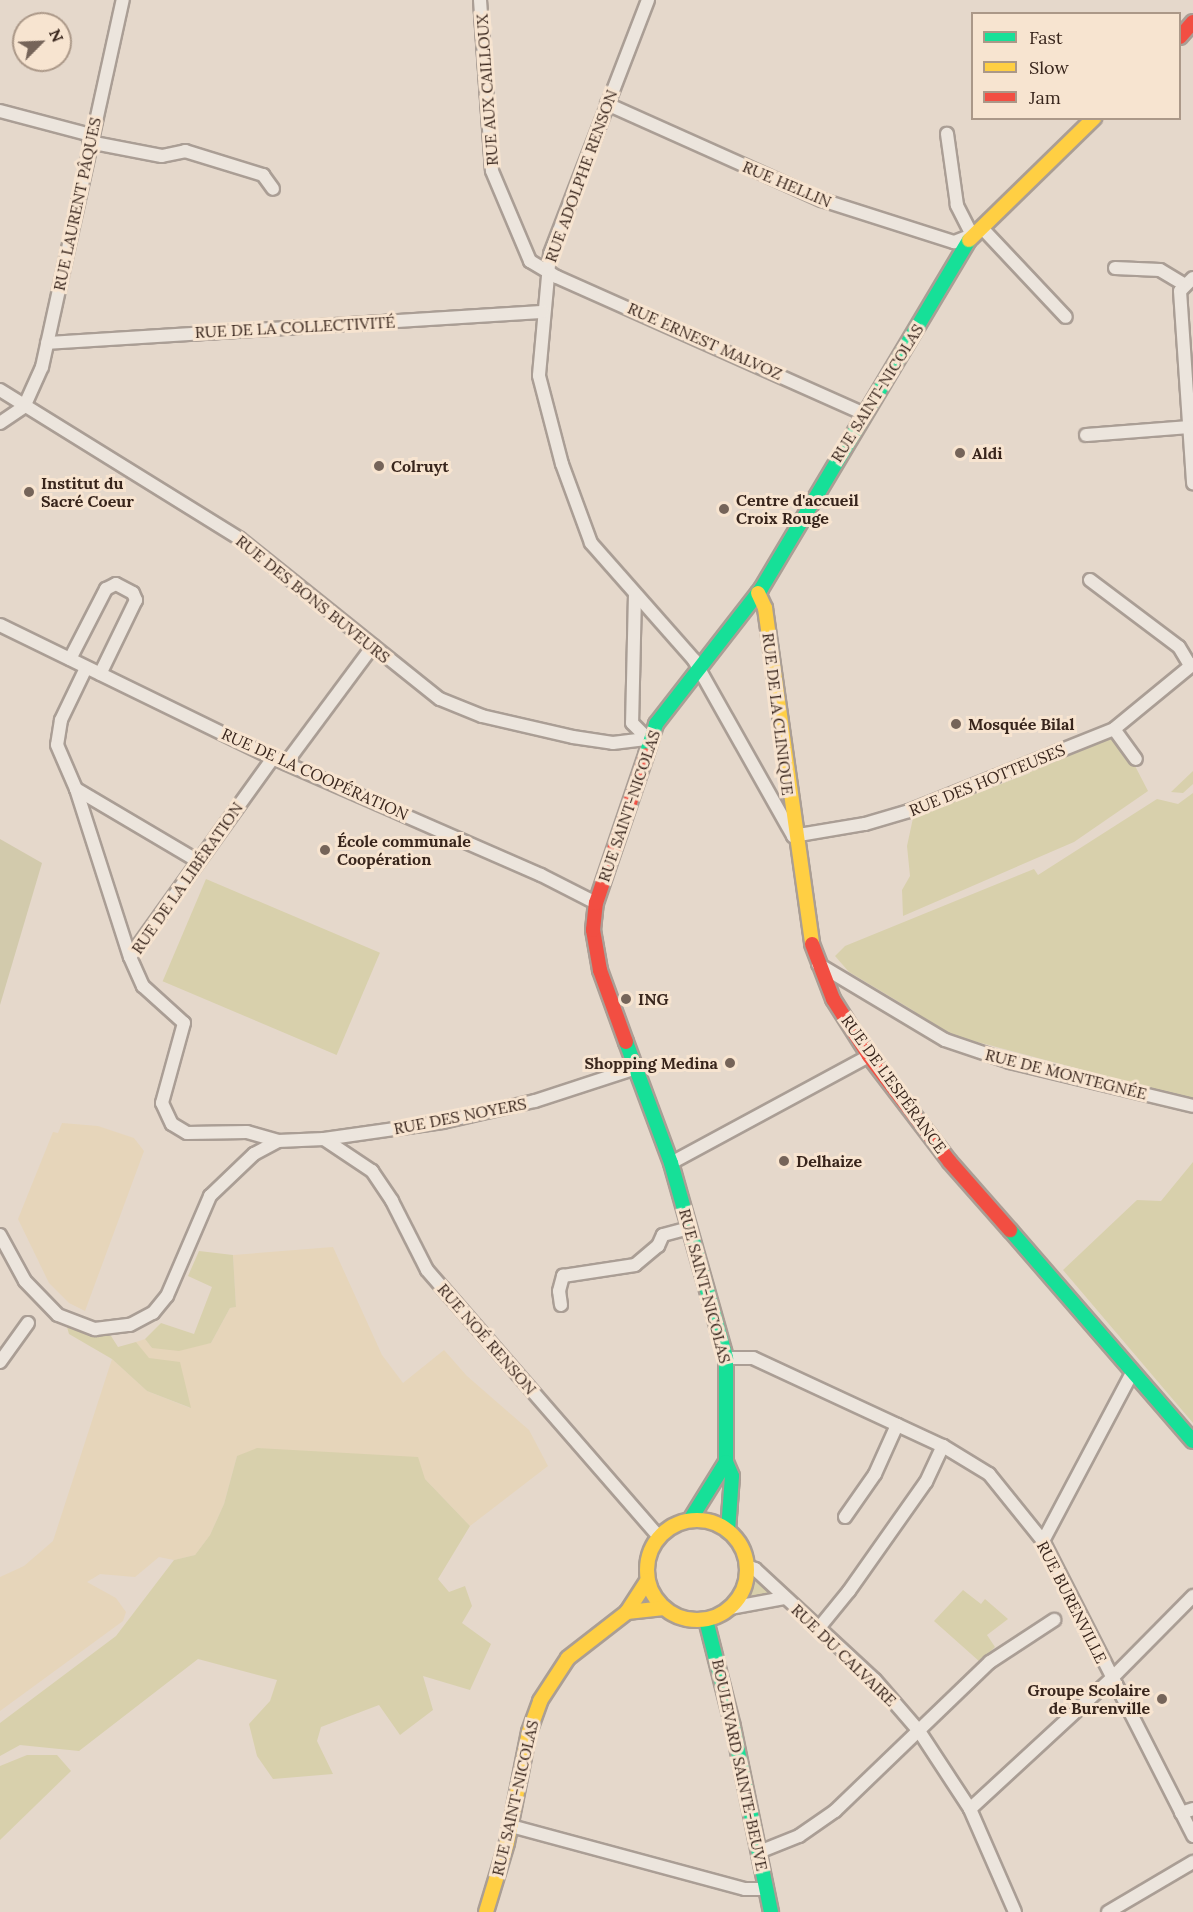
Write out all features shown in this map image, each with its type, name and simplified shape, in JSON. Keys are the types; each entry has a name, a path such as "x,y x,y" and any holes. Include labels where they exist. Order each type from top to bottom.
{"street":[{"name":"RUE LAURENT PÂQUES","path":"24,407 42,367 90,138 123,0"},
{"name":"RUE AUX CAILLOUX","path":"480,0 492,171 530,261 547,270"},
{"name":"RUE ADOLPHE RENSON","path":"648,0 550,254 539,376 562,464 591,543 699,669"},
{"path":"1181,35 1193,22"},
{"name":"RUE HELLIN","path":"607,104 852,211 954,242 977,231"},
{"path":"0,111 90,138 162,156 185,151 263,175 273,189"},
{"name":"RUE SAINT-NICOLAS","path":"728,1531 732,1476 726,1462 726,1358 671,1163 615,1012 595,948 596,903 648,739 758,594 864,414 977,231 1092,120"},
{"path":"947,134 957,205 977,231 1066,317"},
{"path":"1115,268 1160,270 1189,281 1180,291 1193,484"},
{"name":"RUE ERNEST MALVOZ","path":"547,270 864,414"},
{"name":"RUE DE LA COLLECTIVITÉ","path":"47,343 543,312"},
{"name":"RUE DES BONS BUVEURS","path":"0,390 240,539 440,699 468,712 613,743 648,739"},
{"path":"0,423 24,407"},
{"path":"1086,435 1190,427"},
{"path":"1090,580 1179,647 1192,665"},
{"path":"70,659 106,589 116,584 133,593 136,600 100,674"},
{"path":"635,594 632,723 648,739"},
{"name":"RUE DE LA CLINIQUE","path":"758,594 765,608 793,836"},
{"name":"RUE DE LA COOPÉRATION","path":"0,626 273,758 541,874 596,903"},
{"path":"286,763 373,646"},
{"name":"RUE DES HOTTEUSES","path":"793,836 865,824 909,811 1114,729 1192,665"},
{"path":"86,668 61,720 57,745 76,789 130,957"},
{"name":"RUE DE L'ESPÉRANCE","path":"699,669 793,836 808,935 817,963 833,999 869,1056 950,1162 1193,1441"},
{"path":"1114,729 1136,759"},
{"name":"RUE DE LA LIBÉRATION","path":"273,758 196,860 130,957 143,986 184,1023 162,1103 172,1124 187,1132 247,1132 278,1141"},
{"path":"76,789 196,860"},
{"name":"RUE DE MONTEGNÉE","path":"817,963 945,1040 1010,1062 1193,1106"},
{"path":"671,1163 869,1056"},
{"name":"RUE DES NOYERS","path":"278,1141 324,1139 443,1122 535,1101 635,1064"},
{"name":"RUE NOÉ RENSON","path":"324,1139 372,1172 427,1270 659,1536"},
{"path":"0,1235 25,1281 58,1315 95,1329 130,1326 153,1313 167,1296 210,1196 254,1154 278,1141"},
{"path":"561,1305 559,1290 563,1276 635,1265 658,1246 663,1235 690,1228"},
{"path":"0,1362 28,1323"},
{"name":"RUE BURENVILLE","path":"726,1358 753,1358 944,1446 989,1474 1043,1541 1111,1679 1187,1811 1193,1836"},
{"path":"1043,1541 1132,1373"},
{"path":"845,1517 875,1474 897,1425"},
{"path":"818,1629 849,1591 926,1482 944,1446"},
{"path":"690,1520 726,1462"},
{"path":"730,1608 743,1589 747,1566 741,1546 728,1531 710,1521 690,1520 659,1536 647,1565 648,1580 664,1608 677,1616 706,1620 730,1608 784,1598"},
{"name":"RUE DU CALVAIRE","path":"747,1566 874,1680 920,1731 970,1809 1015,1912"},
{"name":"RUE SAINT-NICOLAS","path":"486,1912 511,1826 530,1727 543,1695 579,1646 627,1612 648,1580"},
{"path":"970,1809 1191,1603"},
{"name":"RUE SAINT-NICOLAS","path":"627,1612 664,1608"},
{"name":"BOULEVARD SAINTE-BEUVE","path":"706,1620 771,1912"},
{"path":"759,1852 799,1836 835,1811 990,1662 1054,1620"},
{"path":"511,1826 745,1888 766,1889"},
{"path":"1107,1912 1193,1862"}],"shaded area":[{"path":"1112,738 1133,762 1148,791 1074,842 903,916 902,890 910,876 907,846 913,818 1030,773 1029,770 1102,739"},
{"path":"1193,771 1193,784 1183,793 1171,792"},
{"path":"1193,793 1193,1099 966,1039 918,1021 914,1011 849,972 835,956 845,946 1034,869 1038,875 1157,799 1178,804"},
{"path":"0,839 42,863 0,1005"},
{"path":"206,879 380,953 337,1055 163,981"},
{"path":"62,1123 98,1126 134,1138 144,1151 85,1311 69,1303 49,1283 18,1219 53,1132 58,1133"},
{"path":"1193,1162 1193,1423 1063,1270 1137,1200 1161,1201"},
{"path":"333,1247 382,1355 403,1383 444,1350 467,1376 529,1430 548,1466 470,1526 425,1479 237,1456 224,1504 210,1535 195,1555 174,1560 159,1557 135,1577 100,1574 87,1582 116,1598 126,1612 123,1621 0,1711 0,1577 24,1566 53,1541 112,1359 147,1391 190,1408 162,1362 148,1358 136,1342 145,1339 152,1348 211,1343 230,1308 236,1307 233,1255"},
{"path":"199,1251 233,1255 236,1307 230,1308 211,1343 179,1351 152,1348 145,1339 161,1323 194,1334 212,1287 188,1276"},
{"path":"67,1327 111,1336 118,1347 136,1342 149,1358 180,1362 191,1408 147,1391 112,1359 69,1334"},
{"path":"257,1448 418,1457 425,1479 470,1526 438,1579 449,1592 465,1586 472,1606 462,1623 491,1644 470,1690 423,1676 433,1710 400,1735 379,1705 321,1727 317,1741 333,1774 273,1779 257,1756 249,1724 270,1701 277,1680 198,1659 79,1751 20,1745 0,1756 0,1723 116,1636 174,1560 195,1555 210,1535 224,1504 237,1456"},
{"path":"754,1579 767,1590 769,1594 749,1598"},
{"path":"963,1590 981,1604 985,1599 1008,1619 987,1635 995,1647 980,1662 934,1621"},
{"path":"27,1755 57,1755 71,1771 0,1840 0,1766"}],"traffic: fast":[{"path":"646,755 656,724 761,589 969,240"},
{"path":"626,1042 671,1163 726,1358 726,1462 732,1476 728,1531"},
{"path":"1010,1230 1193,1441"},
{"path":"690,1520 726,1462"},
{"path":"706,1620 733,1727 771,1912"}],"traffic: slow":[{"path":"969,240 1092,120"},
{"path":"758,593 765,608 812,944"},
{"path":"697,1520 716,1524 732,1535 743,1551 747,1570 743,1589 732,1605 716,1616 697,1620 678,1616 662,1605 651,1589 647,1570 651,1551 662,1535 678,1524 697,1520"},
{"path":"486,1912 507,1843 529,1732 540,1701 568,1658 627,1612 648,1580"},
{"path":"627,1612 664,1608"}],"traffic: jam":[{"path":"1181,36 1193,22"},
{"path":"626,1042 600,970 593,930 596,903 646,755"},
{"path":"812,944 833,999 869,1056 950,1162 1010,1230"}],"place":[{"name":"Aldi","path":"960,453"},
{"name":"Colruyt","path":"379,466"},
{"name":"Institut du Sacré Coeur","path":"29,492"},
{"name":"Centre d'accueil Croix Rouge","path":"724,509"},
{"name":"Mosquée Bilal","path":"956,724"},
{"name":"École communale Coopération","path":"325,850"},
{"name":"ING","path":"626,999"},
{"name":"Shopping Medina","path":"730,1063"},
{"name":"Delhaize","path":"784,1161"},
{"name":"Groupe Scolaire de Burenville","path":"1162,1699"}]}
